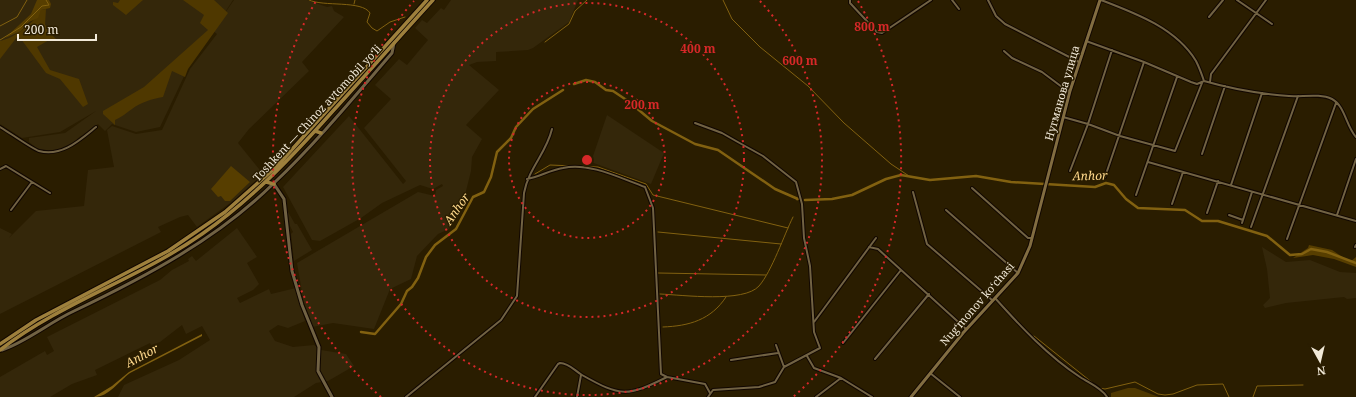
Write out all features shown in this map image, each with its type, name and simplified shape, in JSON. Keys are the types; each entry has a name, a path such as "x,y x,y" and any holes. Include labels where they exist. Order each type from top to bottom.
{"highway":[{"name":"Toshkent — Chinoz avtomobil yoʻli","path":"0,344 36,320 146,264 205,227 245,195 277,166 427,0"},
{"name":"Toshkent — Chinoz avtomobil yoʻli","path":"0,350 45,320 148,268 230,214 266,182 315,132 433,0"},
{"path":"347,88 349,94"},
{"path":"315,132 321,133"},
{"path":"266,182 274,184"}],"main road":[{"name":"Нугманова улица","path":"1044,191 1070,91 1100,0"},
{"name":"Nugʻmonov koʻchasi","path":"911,397 966,329 1018,273 1026,258 1044,191"}],"street":[{"path":"850,0 850,2 877,32 882,33 931,0"},
{"path":"952,0 959,9"},
{"path":"988,0 996,16 1005,24 1079,62"},
{"path":"1063,117 1172,152 1177,149 1203,82 1196,61 1178,41 1153,22 1100,0"},
{"path":"1209,17 1223,0"},
{"path":"1237,0 1272,24"},
{"path":"1210,83 1212,74 1256,13 1259,12 1266,0"},
{"path":"1086,41 1144,62 1191,82 1210,83 1262,93 1317,96 1332,99 1342,110 1352,133 1356,137"},
{"path":"0,350 18,343 42,328 115,292 189,249 232,219 274,184 321,133 392,53 394,43"},
{"path":"1070,171 1088,124 1112,50"},
{"path":"1004,51 1012,58 1042,72 1066,90 1070,91"},
{"path":"1105,177 1144,62"},
{"path":"1136,195 1177,77"},
{"path":"1202,154 1225,86"},
{"path":"1231,185 1262,93"},
{"path":"349,94 352,98"},
{"path":"1251,227 1298,96"},
{"path":"1287,239 1336,103"},
{"path":"695,123 722,133 762,156 796,182 802,204 804,238 810,266 814,332 820,348 784,367 775,382 759,387 713,390 708,397"},
{"path":"0,127 39,152 60,151 75,144 96,126"},
{"path":"406,397 501,320 517,296 524,193 527,179 548,144 552,129"},
{"path":"1337,215 1356,159"},
{"path":"1148,162 1356,221"},
{"path":"0,169 6,166 50,193"},
{"path":"527,179 564,167 574,167 596,170 645,187 653,208 661,374 667,377 705,384 710,393"},
{"path":"1172,204 1183,172"},
{"path":"11,210 32,182"},
{"path":"1207,213 1218,182"},
{"path":"274,184 284,199 292,271 302,305 319,347 318,371 332,397"},
{"path":"972,188 1028,238 1032,238"},
{"path":"913,192 927,244 993,299 1028,335 1079,376 1102,391 1107,397"},
{"path":"1242,223 1252,192"},
{"path":"946,210 1018,273"},
{"path":"1229,215 1243,220"},
{"path":"813,323 876,238"},
{"path":"869,247 878,249 966,329"},
{"path":"843,343 901,270"},
{"path":"875,359 928,294"},
{"path":"42,328 45,320"},
{"path":"776,345 784,367"},
{"path":"731,360 778,353"},
{"path":"807,356 814,368 841,378 872,397"},
{"path":"535,397 559,363 566,364 581,375 612,392 623,395 641,392 667,377"},
{"path":"930,373 960,397"},
{"path":"577,397 581,375"},
{"path":"816,397 841,378"}],"shaded area":[{"path":"0,0 233,0 216,26 234,0 307,0 327,7 332,6 334,11 344,17 302,62 309,71 249,129 238,143 263,174 233,201 197,227 188,215 158,227 161,232 0,314 0,228 12,234 9,238 36,211 84,206 88,170 114,167 107,130 112,126 136,134 162,130 190,69 217,34 213,31 188,68 160,127 136,132 112,124 105,131 98,124 78,138 74,143 59,150 39,150 29,142 29,138 65,133 96,111 60,132 22,138 0,124"},
{"path":"37,0 49,0 51,4 50,8 41,10 38,18 29,22 21,31 5,38 31,14"},
{"path":"120,0 143,0 126,15 113,5 113,2 118,3"},
{"path":"183,0 214,0 228,13 188,69 185,77 172,71 163,97 139,104 115,120 115,125 103,114 103,111 144,87 208,30 200,23 204,15"},
{"path":"451,0 578,0 569,22 533,48 528,50 496,52 496,61 477,62 469,65 499,90 466,125 482,139 472,157 471,171 460,215 452,222 449,229 438,234 417,256 411,279 390,289 374,329 333,323 312,327 304,304 297,263 418,192 435,196 436,190 443,186 442,184 433,189 420,185 382,203 361,218 320,241 312,240 283,187 349,116 403,184 406,181 364,128 391,99 375,85 399,59 407,65 428,40 415,28 422,20 427,23 441,8 444,10"},
{"path":"46,9 45,25 53,29 52,35 56,39 49,40 37,47 50,70 79,79 88,104 83,107 60,79 46,73 21,39 17,37 0,59 0,41 12,37 24,29 34,20 41,10"},
{"path":"607,115 664,153 651,184 591,162"},
{"path":"231,166 250,182 230,201 225,201 221,196 218,197 211,189"},
{"path":"287,210 312,250 294,261 291,234 293,232 290,226"},
{"path":"237,228 257,257 247,263 259,284 253,290 237,298 240,303 269,289 271,294 296,288 305,321 288,328 278,325 269,331 275,341 293,347 314,345 321,350 346,354 354,366 328,381 316,383 294,397 118,397 124,385 179,360 210,340 202,326 186,334 182,325 160,342 151,345 150,343 95,370 97,375 72,384 50,397 0,397 0,377 45,351 47,355 54,351 47,337 160,280 172,270 189,261 188,259 192,256 196,261"},
{"path":"1309,245 1332,250 1350,262 1356,257 1356,267 1334,259 1313,255 1293,258 1308,248"},
{"path":"1262,247 1286,262 1310,260 1340,272 1356,273 1356,298 1347,299 1344,297 1286,303 1265,308 1263,305 1270,298 1267,269"},
{"path":"202,334 202,336 130,373 109,392 94,397 112,386 129,372"},
{"path":"1128,388 1135,388 1159,397 1111,397 1111,393"}],"waterway":[{"path":"0,26 17,17 27,0"},
{"path":"0,40 21,27 42,6 49,5 46,0"},
{"path":"309,0 323,3 359,6 366,9 370,13 367,22 377,31 390,22 405,17"},
{"path":"354,4 355,0"},
{"path":"545,42 569,24 575,11 587,0"},
{"path":"723,0 732,19 760,47 808,86 844,123 891,164 909,176"},
{"name":"Anhor","path":"574,84 586,80 595,82 606,90 613,91 628,101 652,121 695,144 718,150 775,189 798,199"},
{"name":"Anhor","path":"361,332 375,334 401,304 407,291 412,287 418,278 426,257 435,245 456,229 473,197 484,192 491,177 497,152 511,138 516,127 533,109 563,90"},
{"path":"535,174 550,165 598,167 646,184 653,195 788,228"},
{"name":"Anhor","path":"805,200 832,199 852,195 886,179 901,175 930,180 976,176 1011,182 1095,187 1106,183 1114,185 1126,199 1138,208 1185,210 1202,221 1218,221 1267,236 1290,255 1302,254 1311,249 1327,252 1356,263"},
{"path":"660,294 712,297 740,295 751,291 759,286 769,271 793,217"},
{"path":"658,232 781,244"},
{"path":"658,273 766,275"},
{"path":"663,327 682,325 699,320 713,311 726,297"},
{"path":"1034,336 1099,388 1105,389 1135,382 1158,394 1165,395 1173,394 1197,385 1223,384 1229,397"},
{"path":"1253,397 1257,386 1303,385"}]}
